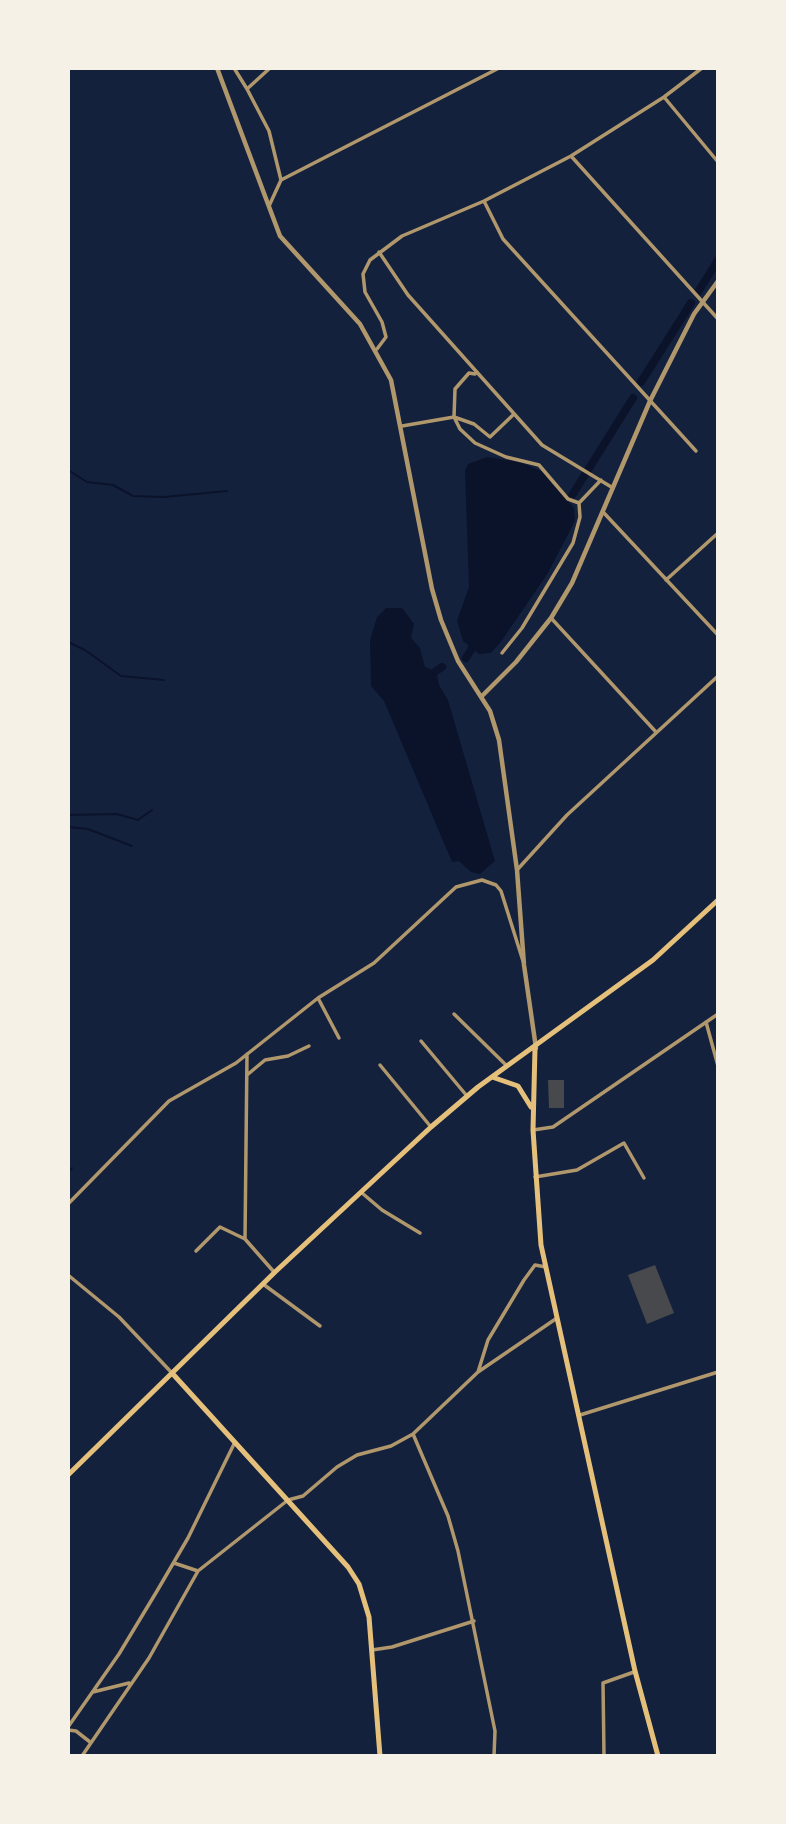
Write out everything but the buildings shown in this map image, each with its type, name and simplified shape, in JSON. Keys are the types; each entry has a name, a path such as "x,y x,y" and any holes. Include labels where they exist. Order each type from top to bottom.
{"main road":[{"path":"68,1475 275,1272 431,1127 492,1077 536,1048 653,960 718,900"},
{"path":"536,1048 533,1130 538,1224 635,1671 658,1756"},
{"path":"492,1077 518,1086 525,1093 534,1113"},
{"path":"172,1373 348,1567 359,1584 369,1617 380,1756"}],"street":[{"path":"217,68 273,222 287,245 338,297 377,349 391,380 432,590 458,661 482,696 499,740 517,870 524,965 536,1048"},
{"path":"234,68 275,146 281,180 268,208"},
{"path":"247,89 270,68"},
{"path":"281,180 499,68"},
{"path":"377,349 383,344 385,330 369,302 363,275 365,267 379,252 402,236 484,201 570,156 663,97 702,68"},
{"path":"663,97 718,162"},
{"path":"570,156 718,319"},
{"path":"484,201 503,239 696,451"},
{"path":"379,252 408,295 542,445 613,488"},
{"path":"482,696 516,662 551,618 577,574 650,401 702,303 718,281"},
{"path":"477,374 469,373 455,389 454,417 460,429 475,443 506,457 539,465 568,499 579,503"},
{"path":"402,426 454,417 474,424 490,437 514,414"},
{"path":"502,653 522,628 573,543 580,517 579,503 601,481"},
{"path":"604,513 718,635"},
{"path":"666,580 718,533"},
{"path":"551,618 657,733"},
{"path":"517,870 567,815 718,676"},
{"path":"68,1204 169,1101 247,1054 318,999 374,963 419,924 446,894 475,881 489,881 501,891 524,965"},
{"path":"318,999 339,1038"},
{"path":"454,1014 508,1066"},
{"path":"533,1130 553,1127 718,1014"},
{"path":"706,1022 718,1066"},
{"path":"421,1041 467,1096"},
{"path":"247,1075 265,1060 288,1056 309,1046"},
{"path":"245,1239 247,1054"},
{"path":"380,1065 431,1127"},
{"path":"535,1178 578,1170 624,1143 644,1178"},
{"path":"360,1191 382,1210 420,1233"},
{"path":"197,1251 220,1227 245,1239 275,1272"},
{"path":"478,1372 488,1340 524,1280 535,1265 546,1267"},
{"path":"69,1277 84,1285 172,1373"},
{"path":"263,1284 320,1326"},
{"path":"82,1756 131,1683 198,1571 288,1500 303,1496 337,1467 357,1455 391,1446 413,1434 437,1415 478,1372 559,1317"},
{"path":"580,1415 718,1372"},
{"path":"413,1434 448,1517 474,1621 495,1731 494,1756"},
{"path":"90,1742 76,1731 68,1729 174,1563 234,1444"},
{"path":"174,1563 198,1571"},
{"path":"371,1650 392,1647 474,1621"},
{"path":"604,1756 603,1683 635,1671"},
{"path":"93,1692 131,1683"}],"water":[{"path":"487,457 520,462 546,473 574,508 575,521 548,573 500,643 491,653 479,654 463,641 457,621 469,587 465,471 468,464"},
{"path":"386,608 402,608 414,624 411,638 420,648 425,667 436,671 439,685 448,700 495,861 480,874 471,872 459,861 452,862 384,701 371,686 370,640 377,617"}],"waterway":[{"path":"698,292 718,260"},
{"path":"641,382 691,303"},
{"path":"571,497 633,398"},
{"path":"68,470 87,482 113,485 133,496 164,497 227,491"},
{"path":"68,642 85,650 121,676 164,680"},
{"path":"466,658 475,643"},
{"path":"436,671 442,667"},
{"path":"68,815 117,814 138,820 152,810"},
{"path":"68,827 88,829 132,846"},
{"path":"68,1173 72,1168"}]}
